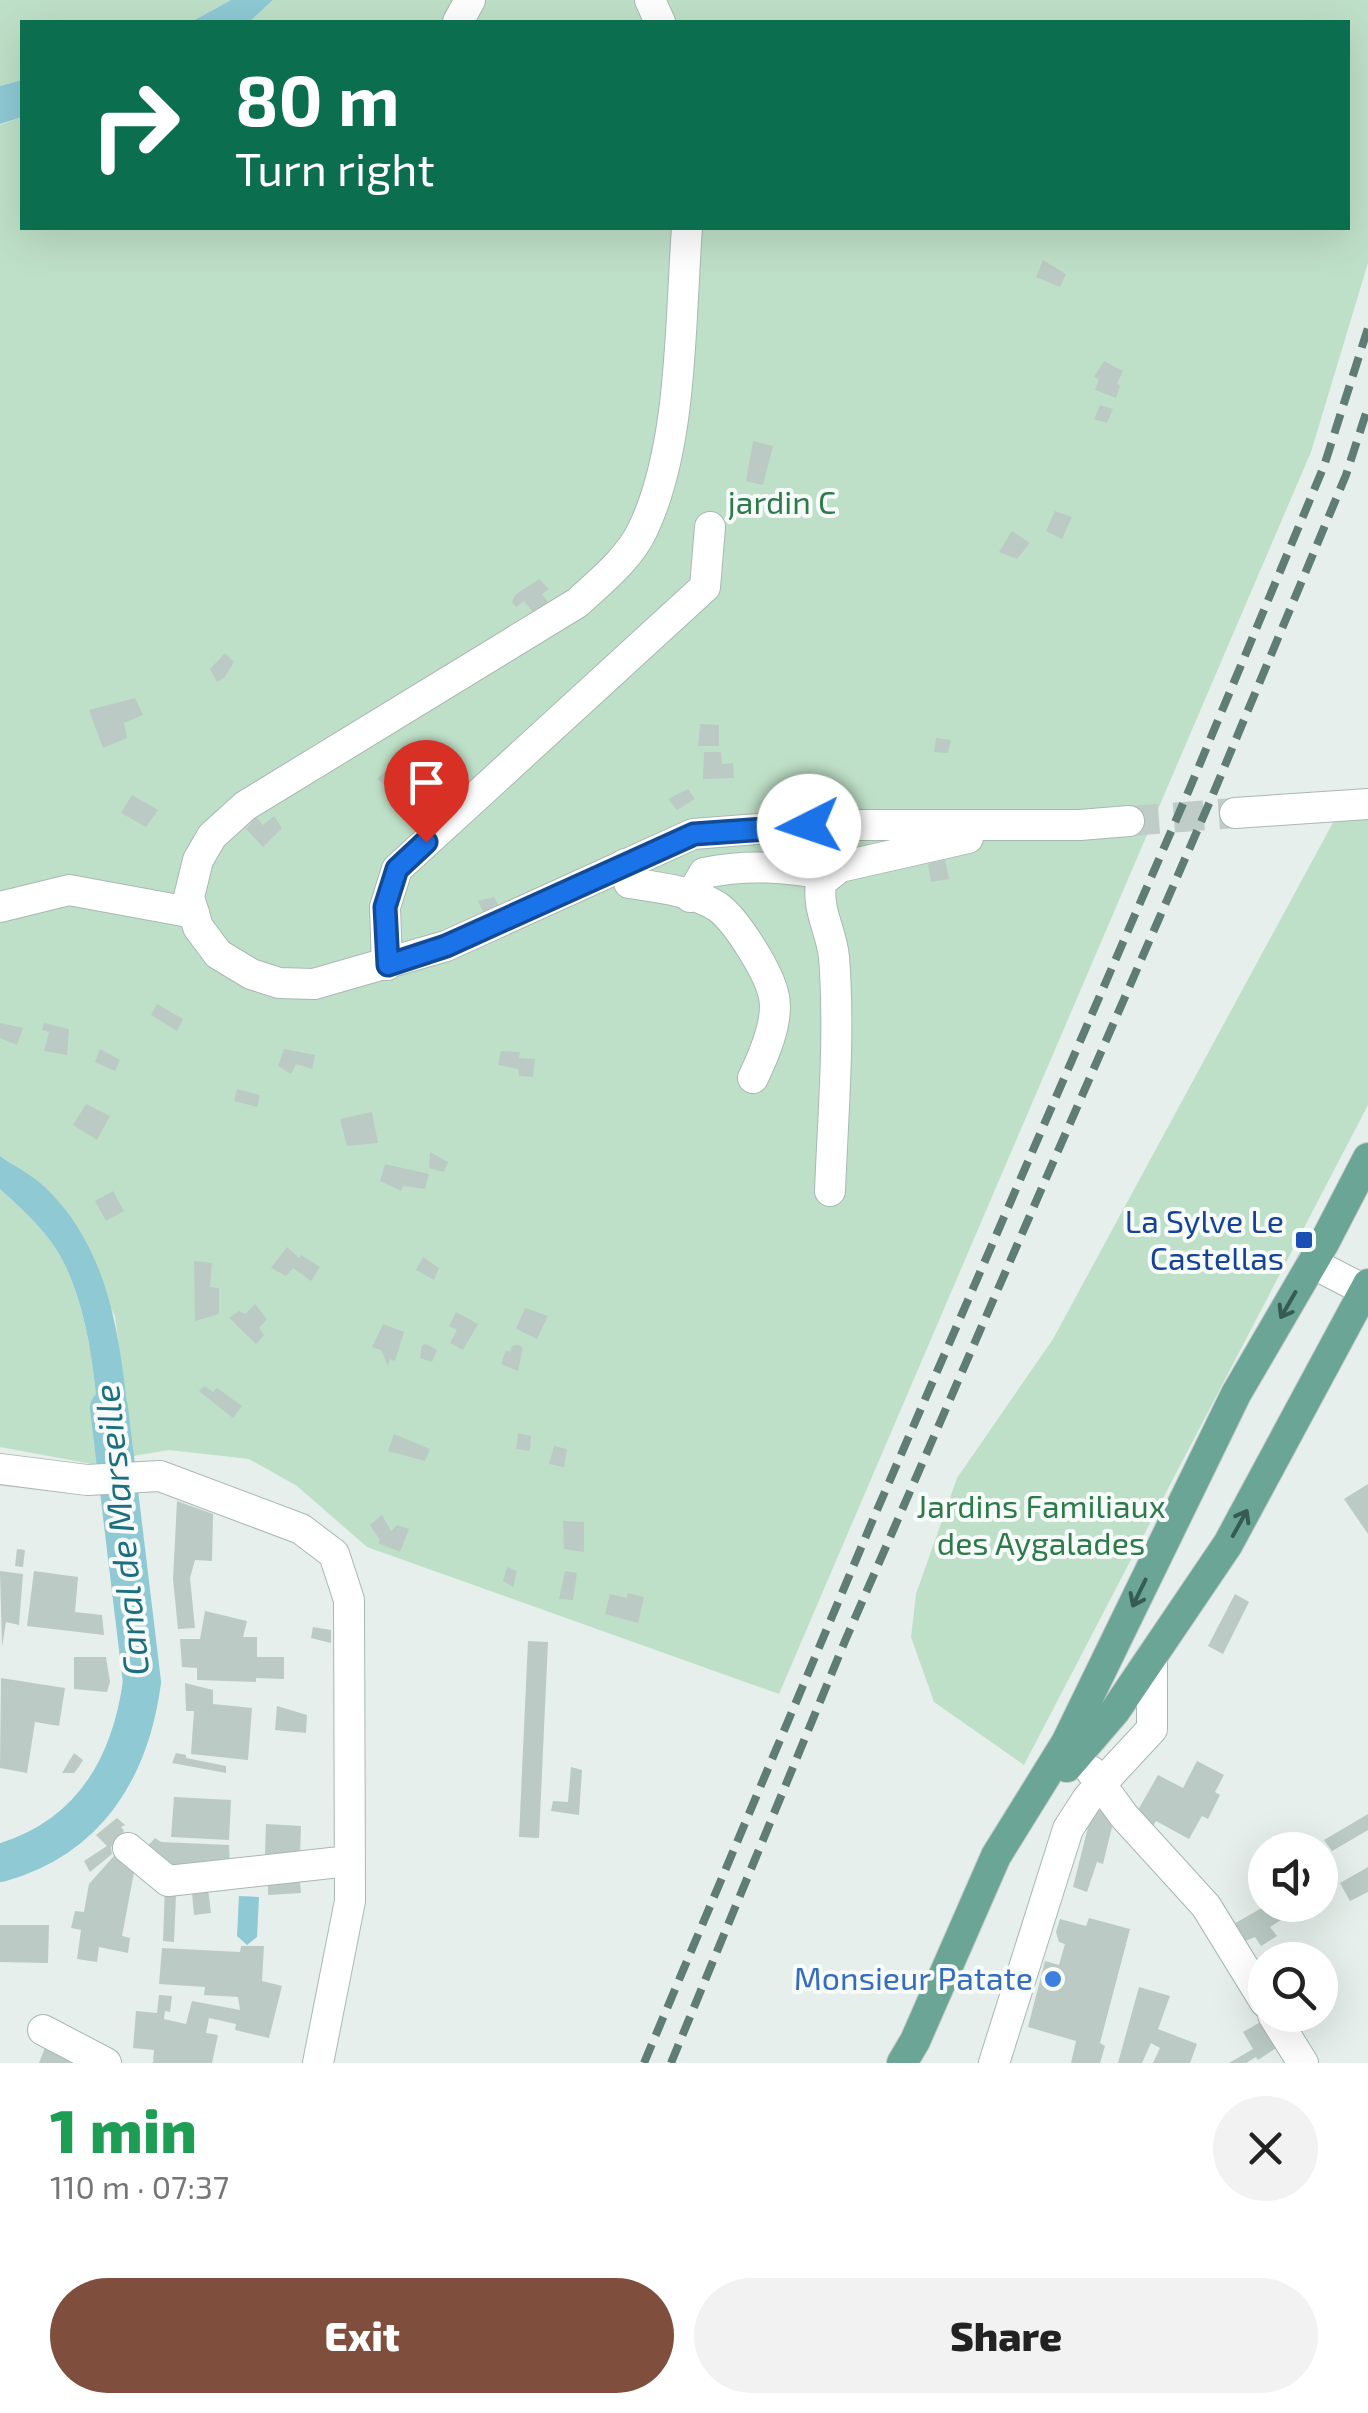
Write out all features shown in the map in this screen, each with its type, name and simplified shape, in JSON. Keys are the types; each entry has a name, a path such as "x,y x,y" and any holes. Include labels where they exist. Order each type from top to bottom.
{"main road":[{"path":"902,2063 915,2042 996,1856 1072,1749 1236,1394 1368,1158"},
{"path":"1072,1749 1115,1711 1228,1544 1367,1289"}],"street":[{"path":"686,230 670,452 642,532 611,572 578,603 245,806 212,836 198,860 190,897 198,927 218,954 251,974 280,984 314,984 446,946 694,834 809,826 1129,822"},
{"path":"388,965 385,907 397,869 705,587 710,528"},
{"path":"1235,813 1368,804"},
{"path":"830,1191 836,1024 833,953 818,902 821,882 840,867 1025,826"},
{"path":"625,864 628,883 670,890 717,906 745,935 775,998 768,1048 753,1078"},
{"path":"690,897 704,873 735,866 794,868 830,876"},
{"path":"0,908 69,890 194,912"},
{"path":"1312,1263 1367,1289"},
{"path":"0,1469 87,1480 160,1476 301,1529 334,1554 349,1600 350,1901 318,2063"},
{"path":"994,2063 1068,1829 1088,1798 1152,1729 1152,1656"},
{"path":"1072,1749 1124,1816 1206,1906 1248,1974"},
{"path":"128,1848 168,1880 349,1861"},
{"path":"43,2030 106,2063"},
{"path":"1284,2032 1303,2063"}],"green space":[{"path":"0,0 231,0 195,20 20,20 20,81 0,86"},
{"name":"Jardins Familiaux des Aygalades","path":"273,0 1368,0 1368,263 1311,452 779,1694 367,1547 297,1486 249,1459 169,1450 133,1456 115,1316 44,1186 0,1156 0,125 20,118 20,230 1350,230 1350,20 251,20"},
{"name":"Jardins Familiaux des Aygalades","path":"1368,814 1368,1105 1024,1765 934,1702 911,1637 916,1594 957,1478 1053,1339 1336,817"},
{"path":"0,1189 52,1244 75,1288 92,1362 103,1462 92,1464 0,1447"}],"water":[{"path":"231,0 273,0 251,20 195,20"},
{"path":"20,81 20,118 0,124 0,86"},
{"path":"0,1156 45,1187 70,1215 88,1246 112,1312 133,1456 103,1462 92,1362 75,1288 52,1244 0,1189"},
{"path":"239,1896 259,1897 257,1937 247,1945 237,1936"}],"building":[{"path":"1043,260 1066,274 1060,287 1036,277"},
{"path":"1104,361 1123,371 1116,398 1095,390 1099,379 1094,377"},
{"path":"1100,405 1113,409 1107,423 1094,419"},
{"path":"753,441 773,446 763,485 746,481"},
{"path":"1055,511 1072,517 1062,539 1046,531"},
{"path":"1012,531 1030,543 1017,559 999,552"},
{"path":"539,579 549,589 542,594 548,602 533,612 524,601 516,607 512,602 515,595"},
{"path":"225,653 234,662 217,682 210,669"},
{"path":"135,698 143,715 124,723 127,738 103,748 89,710"},
{"path":"700,724 719,725 719,746 698,746"},
{"path":"936,738 951,740 948,753 934,752"},
{"path":"704,752 721,752 722,764 733,763 734,778 703,779"},
{"path":"390,767 398,775 387,787 377,779"},
{"path":"688,789 695,799 677,810 668,799"},
{"path":"132,795 158,810 146,827 121,813"},
{"path":"274,816 282,828 263,847 246,829 256,817 263,825"},
{"path":"945,860 949,879 931,882 928,864"},
{"path":"494,897 499,906 484,914 478,901"},
{"path":"157,1004 183,1019 177,1031 151,1015"},
{"path":"0,1023 23,1028 17,1045 0,1038"},
{"path":"44,1023 69,1029 67,1055 44,1051 49,1032 42,1030"},
{"path":"100,1049 120,1060 115,1071 95,1062"},
{"path":"284,1049 315,1055 312,1069 296,1064 291,1074 278,1066"},
{"path":"501,1051 520,1052 519,1058 535,1059 533,1077 519,1076 518,1069 498,1065"},
{"path":"237,1089 260,1095 257,1107 234,1101"},
{"path":"86,1104 110,1116 97,1140 73,1125"},
{"path":"372,1112 378,1143 347,1146 340,1119"},
{"path":"430,1152 448,1162 444,1172 429,1168"},
{"path":"385,1164 429,1174 425,1189 403,1186 401,1191 380,1181"},
{"path":"113,1191 124,1211 106,1221 95,1201"},
{"path":"287,1247 299,1258 301,1255 320,1267 311,1281 293,1268 286,1276 271,1268"},
{"path":"423,1257 439,1268 434,1280 416,1270"},
{"path":"194,1261 212,1263 210,1287 219,1288 219,1314 195,1321"},
{"path":"255,1304 267,1319 259,1328 264,1335 256,1344 229,1318 239,1311 245,1314"},
{"path":"525,1308 548,1316 537,1339 516,1329"},
{"path":"456,1312 478,1324 463,1350 450,1343 457,1330 449,1326"},
{"path":"383,1324 404,1332 395,1361 390,1359 388,1366 381,1350 372,1347"},
{"path":"422,1345 437,1350 432,1362 420,1358"},
{"path":"512,1346 523,1347 518,1371 501,1364 506,1350 510,1352"},
{"path":"204,1386 213,1392 217,1388 242,1406 233,1418 199,1391"},
{"path":"518,1433 531,1436 530,1451 516,1449"},
{"path":"394,1434 430,1449 425,1461 388,1451"},
{"path":"554,1446 567,1449 564,1467 549,1464"},
{"path":"1368,1484 1368,1534 1344,1499"},
{"path":"177,1501 213,1514 212,1561 195,1560 190,1578 195,1628 178,1629 173,1579"},
{"path":"382,1515 391,1531 397,1525 409,1529 400,1552 378,1543 380,1540 370,1525"},
{"path":"563,1521 584,1522 584,1552 564,1549"},
{"path":"17,1549 25,1550 23,1567 15,1566"},
{"path":"507,1567 517,1571 513,1587 503,1581"},
{"path":"0,1571 23,1574 19,1625 6,1622 2,1647"},
{"path":"34,1571 78,1577 75,1612 102,1615 104,1635 27,1626"},
{"path":"565,1571 577,1573 573,1600 559,1599"},
{"path":"628,1593 644,1597 638,1623 605,1614 610,1594 627,1598"},
{"path":"1235,1594 1249,1602 1223,1654 1208,1646"},
{"path":"205,1611 247,1621 243,1637 257,1637 257,1657 284,1657 284,1679 197,1680 197,1668 182,1667 180,1639 200,1639"},
{"path":"313,1627 331,1630 331,1643 311,1638"},
{"path":"528,1641 548,1642 539,1838 519,1837"},
{"path":"74,1657 106,1657 110,1682 107,1692 74,1689"},
{"path":"1,1678 65,1688 59,1726 35,1722 27,1773 0,1768"},
{"path":"185,1683 213,1690 213,1704 252,1708 248,1760 191,1754 194,1711 186,1711"},
{"path":"277,1706 307,1715 306,1733 275,1730"},
{"path":"74,1753 83,1760 74,1773 62,1773"},
{"path":"176,1753 226,1766 226,1773 172,1763"},
{"path":"1197,1761 1224,1775 1215,1792 1220,1795 1208,1819 1202,1816 1189,1839 1156,1821 1153,1826 1138,1810 1158,1775 1183,1788"},
{"path":"571,1767 582,1770 579,1815 551,1811 553,1801 568,1802"},
{"path":"174,1797 231,1800 229,1840 171,1837"},
{"path":"1093,1807 1105,1813 1112,1827 1103,1864 1097,1862 1087,1892 1073,1887"},
{"path":"1368,1814 1368,1830 1338,1848 1338,1832"},
{"path":"117,1818 125,1825 121,1827 124,1831 111,1847 112,1854 90,1872 84,1861 107,1846 96,1835"},
{"path":"266,1824 301,1826 300,1856 265,1854"},
{"path":"155,1838 161,1842 229,1845 230,1867 161,1869 146,1848"},
{"path":"114,1856 135,1867 122,1936 130,1938 128,1953 99,1947 97,1962 77,1959 81,1930 71,1928 75,1911 84,1912 89,1884"},
{"path":"1368,1867 1368,1892 1350,1901 1340,1883"},
{"path":"299,1872 301,1893 268,1895 268,1875"},
{"path":"207,1880 211,1913 194,1915 191,1882"},
{"path":"165,1886 176,1895 174,1942 163,1941"},
{"path":"1248,1916 1248,1922 1278,1922 1270,1927 1277,1936 1267,1942 1258,1942 1255,1937 1243,1942 1232,1925"},
{"path":"1089,1918 1130,1929 1100,2043 1105,2046 1100,2063 1071,2063 1076,2041 1028,2027 1045,1961 1059,1965 1065,1944 1059,1942 1056,1932 1060,1919 1086,1926"},
{"path":"0,1925 49,1925 48,1963 0,1962"},
{"path":"241,1946 264,1946 262,1981 282,1986 269,2038 235,2030 236,2024 209,2018 206,2033 218,2035 212,2063 153,2063 154,2050 133,2048 136,2011 157,2013 159,1995 172,1996 170,2012 165,2011 164,2019 186,2024 192,2001 240,2010 238,1997 204,1995 205,1987 159,1984 162,1948 240,1952"},
{"path":"1139,1987 1170,1996 1158,2029 1197,2044 1190,2063 1153,2063 1160,2048 1151,2043 1142,2063 1118,2063"},
{"path":"1243,2032 1271,2032 1279,2046 1258,2060 1256,2057 1246,2063 1229,2063 1253,2049"},
{"path":"46,2045 80,2063 39,2063"}],"waterway":[{"name":"Canal de Marseille","path":"0,1863 58,1837 80,1818 115,1771 136,1714 142,1682 109,1408"}],"tunnel":[{"path":"1129,821 1235,813"}],"railway":[{"path":"644,2063 874,1517 1189,790 1324,466 1368,328"},
{"path":"671,2063 845,1641 1211,799 1346,475 1368,407"}],"place":[{"name":"La Sylve Le Castellas","path":"1304,1240"},
{"name":"Monsieur Patate","path":"1053,1979"}],"route":[{"path":"426,842 397,869 385,907 388,965 446,946 694,834 809,826"}],"park label":[{"name":"jardin C","path":"782,503"}]}
